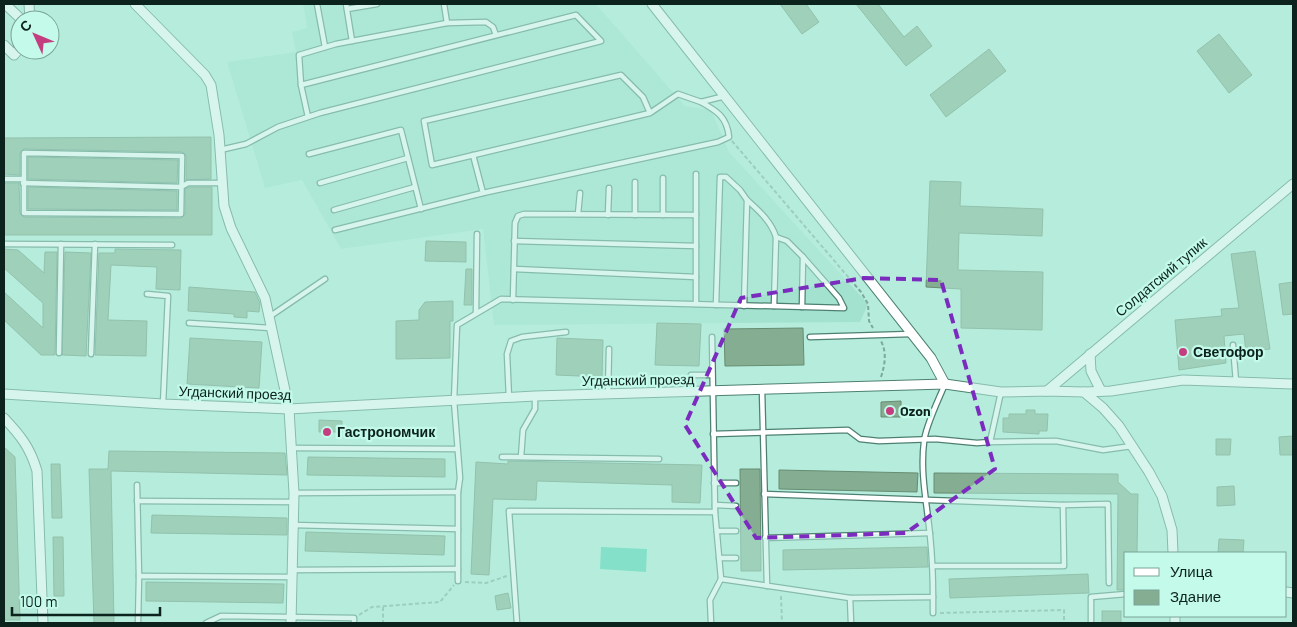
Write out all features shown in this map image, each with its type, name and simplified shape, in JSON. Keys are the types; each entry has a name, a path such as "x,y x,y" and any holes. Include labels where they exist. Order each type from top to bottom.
{"street":[{"path":"135,4 205,76 212,91 220,150 224,206 232,228 265,298 289,409 294,498 291,620"},
{"path":"652,4 931,358 945,384"},
{"name":"Солдатский тупик","path":"1047,391 1293,184"},
{"path":"1090,354 1091,371 1101,391"},
{"name":"Угданский проезд","path":"4,394 163,404 289,409 535,396 945,384 1001,392 1101,391 1183,380 1293,384"},
{"path":"1084,392 1103,408 1119,426 1149,472 1162,496 1172,530 1173,552"},
{"path":"4,418 20,436 32,454 37,471 43,623"}],"lane":[{"path":"317,4 325,47"},
{"path":"352,41 347,6 376,4"},
{"path":"444,4 447,23"},
{"path":"220,150 246,144 278,127 308,117 601,41 576,14 301,85"},
{"path":"308,117 301,85 299,55 352,41 447,23 486,22 493,27 496,35"},
{"path":"335,230 483,193 718,142 729,137 728,125 718,111 701,102 678,94 650,113 432,165 424,121 621,75 643,96 650,113"},
{"path":"701,102 724,96"},
{"path":"309,154 401,130 421,209"},
{"path":"24,153 182,156 181,214 24,213 23,181 24,153"},
{"path":"474,155 483,193"},
{"path":"320,183 408,158"},
{"path":"696,174 696,304"},
{"path":"716,305 720,177 726,177 773,228 776,237 774,306"},
{"path":"662,215 663,178"},
{"path":"4,179 181,187 188,182 223,183"},
{"path":"635,182 635,215"},
{"path":"334,210 415,187"},
{"path":"608,214 610,188"},
{"path":"578,214 580,193"},
{"path":"744,306 747,200"},
{"path":"513,300 515,223 518,216 524,214 696,215"},
{"path":"476,313 477,234"},
{"path":"458,581 458,492 460,478 454,401 457,325 501,299 844,308 839,298 803,257 787,241 776,237"},
{"path":"514,241 696,246"},
{"path":"4,244 172,245"},
{"path":"59,353 61,244"},
{"path":"91,354 95,244"},
{"path":"802,307 803,257"},
{"path":"514,269 696,277"},
{"path":"269,317 325,279"},
{"path":"147,294 168,296 163,404"},
{"path":"189,323 271,328"},
{"path":"509,398 507,354 511,341 522,337 566,332"},
{"path":"810,337 912,334"},
{"path":"711,623 710,600 721,579 715,512 712,337"},
{"path":"1233,345 1236,382"},
{"path":"608,394 609,349"},
{"path":"691,375 712,375"},
{"path":"933,613 930,534 924,500 924,440 945,384"},
{"path":"762,390 767,586"},
{"path":"990,442 1001,392"},
{"path":"521,457 523,430 536,409 535,396"},
{"path":"713,434 848,430 860,439 879,441 924,440 977,443 1056,441 1103,450 1132,446"},
{"path":"291,448 457,449"},
{"path":"502,457 659,459"},
{"path":"714,484 736,483"},
{"path":"137,485 138,623"},
{"path":"137,501 458,492"},
{"path":"764,494 1063,505 1108,504 1109,582"},
{"path":"715,504 736,506"},
{"path":"932,566 1064,566 1063,505"},
{"path":"517,623 509,511 715,512"},
{"path":"293,525 458,529"},
{"path":"717,531 736,531"},
{"path":"765,538 930,534"},
{"path":"719,558 736,558"},
{"path":"139,576 458,569"},
{"path":"721,579 850,598 933,597"},
{"path":"1091,623 1091,597 1124,594"},
{"path":"850,598 851,623"},
{"path":"206,623 221,616 278,616 291,620 354,621"},
{"path":"278,616 278,623"}],"path":[{"path":"729,137 862,292 868,304 869,321 886,351 883,370 877,386"},
{"path":"354,621 372,607 440,602 458,581 486,583 514,574"},
{"path":"780,587 782,623"},
{"path":"383,606 383,623"},
{"path":"933,613 1064,610 1064,623"}],"highlighted area":[{"path":"864,278 941,280 995,469 906,533 756,538 685,425 741,298"}],"shaded area":[{"path":"303,4 596,4 685,106 711,110 729,152 868,304 860,322 494,325 483,229 341,249 302,180 265,188 227,62 296,52 292,32 307,28"}],"green space":[{"path":"601,547 647,549 646,572 600,569"}],"building":[{"path":"780,4 806,4 819,22 802,34"},
{"path":"856,4 878,4 904,37 917,26 932,46 906,66"},
{"path":"1219,34 1252,75 1229,93 1197,51"},
{"path":"989,49 1006,71 946,117 930,95"},
{"path":"211,137 211,179 186,180 186,156 182,152 24,149 20,153 20,175 4,174 4,138"},
{"path":"28,157 178,160 177,183 28,179"},
{"path":"930,181 961,182 960,206 1043,209 1042,236 959,233 958,270 1043,272 1042,330 961,328 961,289 926,287"},
{"path":"4,183 19,183 20,213 24,217 181,218 185,214 185,189 189,187 212,187 212,235 4,235"},
{"path":"28,187 177,191 177,210 28,209"},
{"path":"426,241 466,242 466,262 425,261"},
{"path":"4,249 18,250 44,273 45,252 57,252 55,355 41,355 4,320 4,292 43,328 43,303 4,268"},
{"path":"115,249 181,250 180,290 156,289 157,267 111,265 108,320 147,321 146,356 95,355 99,253 115,253"},
{"path":"1255,251 1270,349 1246,352 1244,334 1224,336 1226,363 1179,370 1175,320 1222,316 1221,309 1239,308 1231,254"},
{"path":"65,252 91,253 86,356 62,355"},
{"path":"466,269 472,269 472,305 464,305"},
{"path":"1293,282 1293,314 1283,315 1279,284"},
{"path":"189,287 255,292 260,303 259,312 247,311 247,318 234,317 234,314 188,311"},
{"path":"453,301 453,321 450,321 450,358 396,359 396,321 419,320 419,310 425,302"},
{"path":"657,323 701,324 699,366 655,365"},
{"path":"803,328 804,365 725,366 724,329"},
{"path":"190,338 262,342 259,388 187,384"},
{"path":"557,338 603,340 602,377 556,375"},
{"path":"901,401 901,417 881,417 881,402"},
{"path":"1026,410 1035,410 1035,414 1048,414 1047,431 1039,431 1039,434 1003,432 1003,418 1009,418 1009,414 1026,414"},
{"path":"319,420 342,421 342,432 319,432"},
{"path":"1293,436 1293,455 1280,455 1279,437"},
{"path":"1216,439 1231,439 1230,455 1216,455"},
{"path":"4,447 15,457 20,620 4,620"},
{"path":"109,451 285,453 287,475 111,471 114,623 94,623 89,469 108,469"},
{"path":"308,457 445,459 445,477 307,475"},
{"path":"508,461 702,465 700,503 672,502 672,485 537,481 536,500 493,499 489,575 471,574 476,462 508,464"},
{"path":"51,464 60,464 62,518 52,518"},
{"path":"740,469 760,469 761,571 741,571"},
{"path":"779,470 918,473 917,492 779,489"},
{"path":"934,473 1118,474 1118,482 1131,494 1138,494 1137,552 1124,552 1124,590 1117,590 1118,494 934,493"},
{"path":"1234,486 1235,505 1217,506 1217,487"},
{"path":"152,515 287,518 287,535 151,533"},
{"path":"306,532 445,536 444,555 305,551"},
{"path":"53,537 63,537 64,596 54,596"},
{"path":"1219,539 1244,540 1243,552 1218,552"},
{"path":"927,547 928,567 783,570 783,550"},
{"path":"1088,574 1089,593 950,598 949,579"},
{"path":"146,582 284,584 283,603 146,601"},
{"path":"508,593 511,608 497,610 495,596"},
{"path":"1102,611 1121,611 1121,623 1102,623"}],"place":[{"name":"Светофор","path":"1183,352"},
{"name":"Ozon","path":"890,411"},
{"name":"Гастрономчик","path":"327,432"}]}
